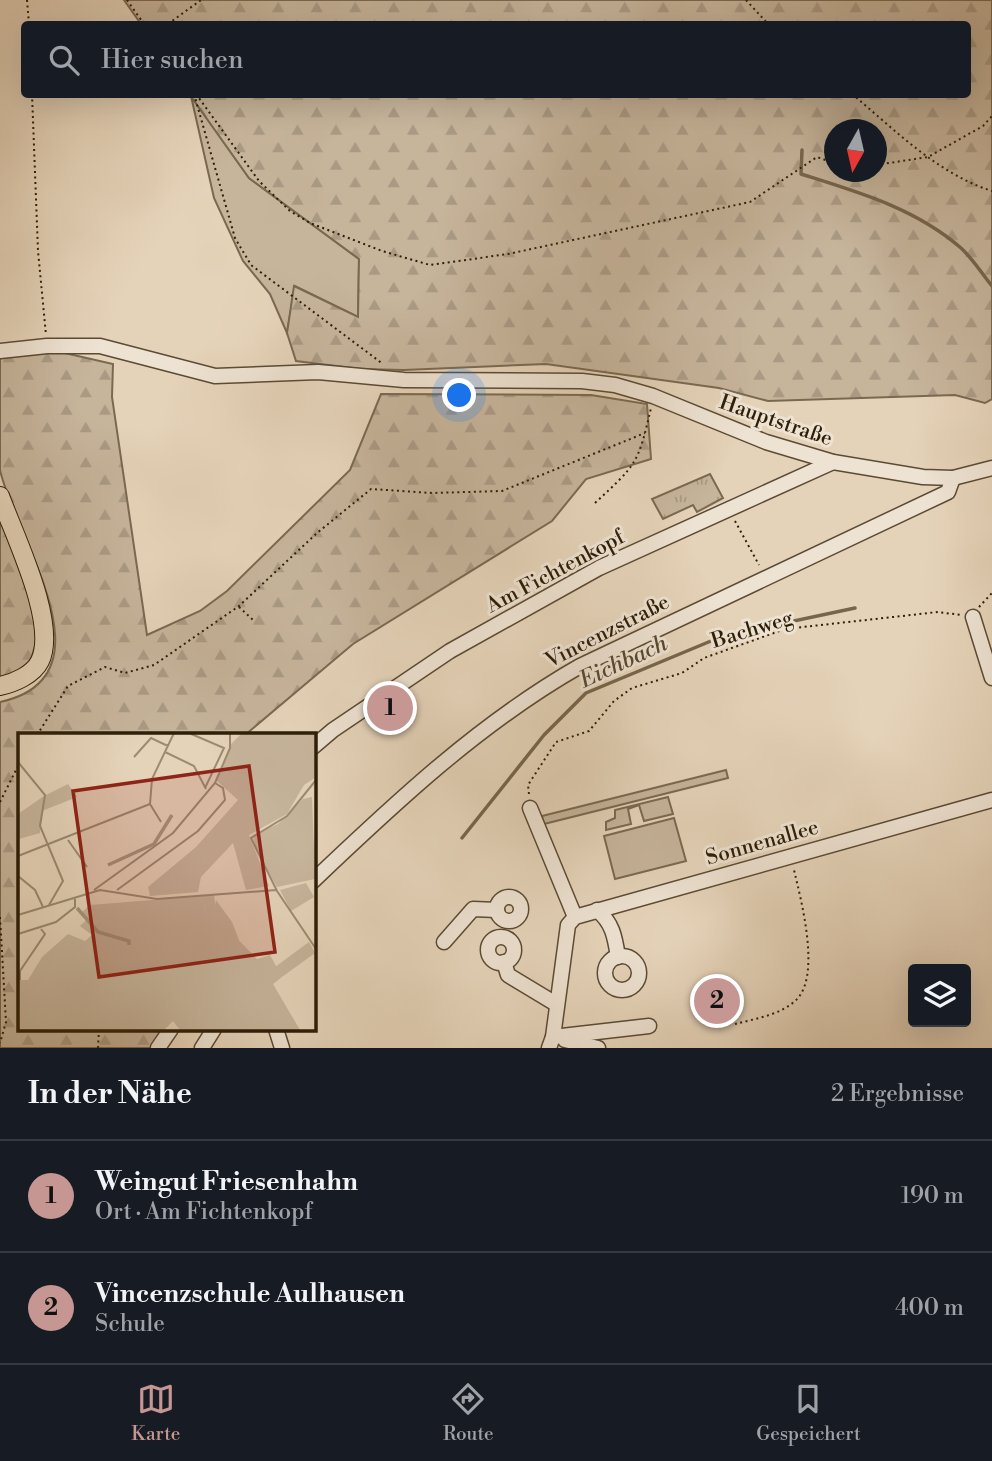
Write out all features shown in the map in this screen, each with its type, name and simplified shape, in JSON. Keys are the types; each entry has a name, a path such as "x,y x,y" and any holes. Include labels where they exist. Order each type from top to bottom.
{"main road":[{"path":"0,496 35,594 42,619 43,649 37,667 24,678 0,686"}],"street":[{"name":"Hauptstraße","path":"0,351 47,346 100,346 215,376 318,372 404,380 549,379 615,385 653,396 766,442 833,463 923,477 953,478 992,468"},
{"name":"Am Fichtenkopf","path":"315,745 333,730 450,651 599,568 833,463"},
{"name":"Vincenzstraße","path":"315,879 471,738 530,695 580,666 948,492 953,478"},
{"path":"973,617 992,677"},
{"name":"Sonnenallee","path":"575,917 992,800"},
{"path":"530,808 575,917 568,925 551,1043"},
{"path":"444,942 473,909 501,916 498,937 489,944 488,951 494,961 504,962 508,975 556,1004"},
{"path":"597,910 607,918 612,929 618,957"},
{"path":"551,1043 649,1027"},
{"path":"158,1048 170,1030"},
{"path":"202,1048 213,1030"},
{"path":"276,1030 282,1048"},
{"path":"551,1043 598,1048"}],"path":[{"path":"27,0 29,21"},
{"path":"127,0 142,21"},
{"path":"173,21 201,0"},
{"path":"746,0 765,21"},
{"path":"32,98 38,251 47,346"},
{"path":"196,98 235,238 251,265 382,364"},
{"path":"198,98 259,181 283,205 310,223 408,261 430,265 508,254 713,212 750,202 817,157 824,159"},
{"path":"857,98 929,157 971,184 992,191"},
{"path":"887,163 929,157 992,116"},
{"path":"595,503 632,468 641,453 653,396"},
{"path":"38,733 68,686 105,667 125,673 154,665 239,606 371,489 502,491 645,433"},
{"path":"729,510 766,578"},
{"path":"973,617 992,593"},
{"path":"239,606 253,620"},
{"name":"Bachweg","path":"530,808 528,785 556,742 589,731 614,701 632,688 682,673 704,658 785,629 938,612 973,617"},
{"path":"0,802 18,766"},
{"path":"734,1024 758,1018 794,1002 806,986 806,933 790,855"},
{"path":"0,917 6,1022 0,1043"},
{"path":"98,1048 99,1030"}],"green space":[{"path":"124,0 992,0 992,399 985,403 955,395 768,401 719,388 546,364 404,370 360,369 296,361 287,333 294,286 358,317 359,259 249,178 192,98 971,98 971,21 139,21"},
{"path":"191,98 249,178 359,259 358,317 295,286 287,333 270,294 243,261 214,198"},
{"path":"56,351 113,364 112,397 147,635 200,611 227,591 350,470 381,394 591,395 647,404 651,459 586,479 552,521 353,644 247,733 18,733 18,1030 167,1030 154,1048 0,1048 0,702 34,688 51,664 55,635 49,601 0,470 0,358"},
{"path":"710,474 723,498 697,512 693,505 663,519 652,499"},
{"path":"0,508 31,593 38,636 29,666 0,682"},
{"path":"726,770 728,778 544,824 542,816"},
{"path":"668,797 673,814 644,821 639,805 628,809 631,824 606,830 606,822 615,818 615,810"},
{"path":"674,818 686,861 615,879 604,836"}],"waterway":[{"path":"802,150 801,174 885,203 925,222 961,248 992,286"},
{"name":"Eichbach","path":"462,838 544,735 586,693 723,636 855,608"}],"place":[{"name":"Weingut Friesenhahn","path":"390,708"},
{"name":"Vincenzschule Aulhausen","path":"717,1001"}]}
